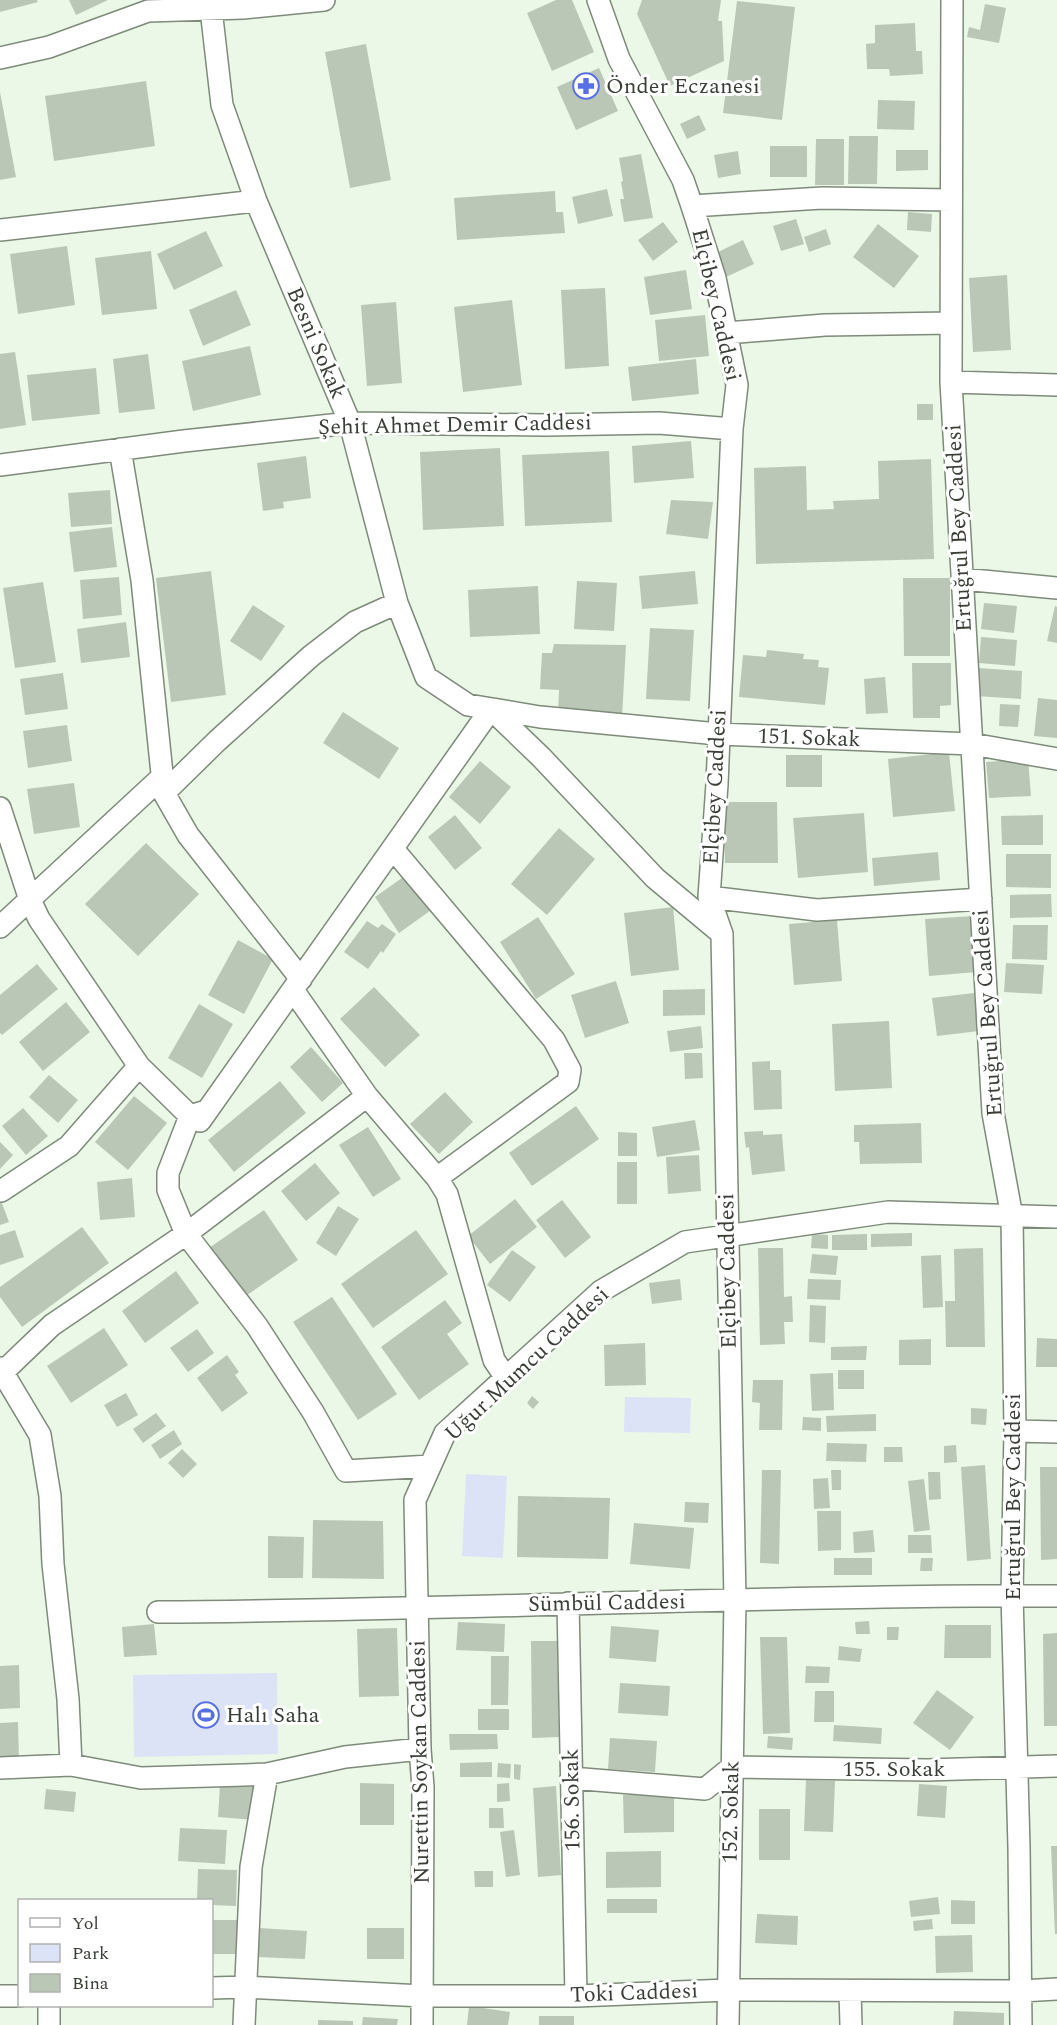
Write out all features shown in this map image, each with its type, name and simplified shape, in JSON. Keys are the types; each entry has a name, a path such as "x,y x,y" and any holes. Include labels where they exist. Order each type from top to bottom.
{"street":[{"path":"0,58 49,47 146,5 211,9 324,0"},
{"name":"Elçibey Caddesi","path":"598,0 619,59 683,180 714,278 737,385 732,429 717,784 709,897 722,934 735,1600"},
{"name":"Ertuğrul Bey Caddesi","path":"952,0 951,382 993,1113 1012,1216 1015,1431 1012,1595 1021,2025"},
{"name":"Besni Sokak","path":"211,9 222,105 256,201 350,423 397,603 426,677"},
{"path":"692,206 822,198 951,200"},
{"path":"0,230 256,201"},
{"path":"726,333 825,326 951,323"},
{"path":"951,382 1057,385"},
{"name":"Şehit Ahmet Demir Caddesi","path":"0,465 350,423 546,425 658,423 732,429"},
{"path":"120,449 142,580 163,785 188,835 297,985 367,1096 438,1178 447,1194 454,1216 494,1360 506,1378"},
{"path":"962,579 1057,588"},
{"path":"0,927 217,741 311,656 355,622 397,603"},
{"name":"151. Sokak","path":"426,677 468,705 540,717 718,735 972,744 1057,759"},
{"path":"430,1466 346,1471 313,1412 257,1326 186,1234 168,1190 168,1173 199,1113 297,985 490,709 541,757 655,878 722,934"},
{"path":"0,808 30,900 39,919 140,1066 199,1113"},
{"path":"393,849 554,1040 570,1070 568,1082 438,1178"},
{"path":"709,897 817,910 981,899"},
{"path":"1,1191 69,1146 140,1066"},
{"path":"71,1765 68,1699 52,1564 50,1496 40,1435 2,1370 52,1324 186,1234 367,1096"},
{"name":"Uğur Mumcu Caddesi","path":"415,1500 444,1433 601,1291 684,1242 888,1212 1057,1217"},
{"path":"1015,1431 1057,1432"},
{"name":"Nurettin Soykan Caddesi","path":"415,1500 420,1749 423,1787 422,2025"},
{"name":"Sümbül Caddesi","path":"158,1612 316,1611 735,1600 1057,1596"},
{"name":"152. Sokak","path":"728,2025 735,1600"},
{"name":"156. Sokak","path":"568,1604 576,1996"},
{"path":"0,1768 71,1765 141,1778 267,1774 345,1757 420,1749"},
{"name":"155. Sokak","path":"732,1767 927,1770 1057,1766"},
{"path":"571,1778 705,1789 732,1767"},
{"path":"244,2025 251,1867 267,1774"},
{"name":"Toki Caddesi","path":"213,1988 245,1987 423,1996 576,1996 728,1990 1021,1991 1057,1989"},
{"path":"850,1991 851,2025"},
{"path":"0,1995 18,1996"},
{"path":"49,2025 50,2007"}],"green space":[{"path":"625,1397 691,1398 690,1433 624,1432"},
{"path":"466,1474 507,1476 503,1558 462,1556"},
{"name":"Halı Saha","path":"277,1673 278,1754 134,1757 133,1675"}],"building":[{"path":"0,0 37,0 38,2 0,12"},
{"path":"69,0 108,0 76,15"},
{"path":"556,0 572,0 594,52 552,71 527,13"},
{"path":"642,0 721,0 718,21 722,21 724,61 670,86 637,14"},
{"path":"737,1 795,7 782,120 723,113"},
{"path":"985,4 1006,8 999,43 967,37 969,27 980,30"},
{"path":"915,23 916,51 922,51 923,74 890,76 889,69 867,69 866,44 875,43 875,25"},
{"path":"366,44 391,180 350,188 325,52"},
{"path":"599,68 618,111 576,130 557,87"},
{"path":"146,81 155,146 54,161 45,96"},
{"path":"0,92 16,177 0,180"},
{"path":"878,100 915,101 914,130 877,129"},
{"path":"699,115 706,130 687,139 680,124"},
{"path":"849,136 878,136 877,184 848,184"},
{"path":"816,139 844,139 844,185 815,185"},
{"path":"770,146 807,146 807,177 770,177"},
{"path":"896,150 928,150 928,170 896,171"},
{"path":"738,151 741,174 718,178 714,155"},
{"path":"641,154 653,218 624,222 620,199 624,199 621,182 623,181 619,158"},
{"path":"607,189 613,216 578,224 572,197"},
{"path":"555,191 556,212 563,212 565,233 457,240 454,198"},
{"path":"908,212 932,214 931,232 907,230"},
{"path":"796,219 804,244 781,251 773,226"},
{"path":"663,222 678,242 653,261 638,240"},
{"path":"878,224 919,256 894,288 853,257"},
{"path":"826,229 831,244 809,252 804,237"},
{"path":"206,231 223,266 174,290 157,254"},
{"path":"743,240 754,264 726,277 716,253"},
{"path":"67,246 75,305 18,314 10,254"},
{"path":"151,251 157,309 102,315 95,258"},
{"path":"686,270 692,309 650,315 644,277"},
{"path":"1007,275 1011,350 973,352 969,278"},
{"path":"605,288 609,366 565,369 561,290"},
{"path":"236,290 251,325 203,346 189,310"},
{"path":"512,300 522,385 463,392 454,307"},
{"path":"396,302 402,383 367,386 361,305"},
{"path":"705,315 709,356 659,361 655,320"},
{"path":"250,346 261,395 193,411 182,361"},
{"path":"15,352 26,425 0,429 0,354"},
{"path":"148,354 155,409 119,413 113,359"},
{"path":"696,359 699,394 632,401 628,367"},
{"path":"96,368 100,414 32,421 27,375"},
{"path":"917,404 933,404 933,420 917,420"},
{"path":"691,441 694,478 634,483 632,446"},
{"path":"500,448 504,526 423,530 420,452"},
{"path":"609,451 612,522 525,526 522,455"},
{"path":"306,456 311,498 283,502 284,508 263,511 257,463"},
{"path":"931,459 934,559 756,564 754,468 806,466 807,510 834,509 833,501 879,499 878,461"},
{"path":"110,490 112,524 71,527 68,493"},
{"path":"671,500 713,502 708,539 666,534"},
{"path":"112,527 117,567 74,572 69,532"},
{"path":"211,571 226,695 171,702 156,578"},
{"path":"695,571 698,604 642,609 639,576"},
{"path":"119,577 122,615 83,619 80,580"},
{"path":"903,578 950,578 950,656 904,656"},
{"path":"577,581 617,583 614,631 574,629"},
{"path":"43,582 56,662 15,668 3,588"},
{"path":"538,586 540,634 470,637 468,590"},
{"path":"984,603 1017,606 1014,633 981,629"},
{"path":"253,605 285,626 261,661 230,641"},
{"path":"1055,606 1057,607 1057,643 1047,641"},
{"path":"126,622 130,657 81,663 77,629"},
{"path":"650,628 694,630 690,701 646,699"},
{"path":"981,637 1017,640 1015,666 979,663"},
{"path":"554,644 626,645 622,718 558,715 559,690 540,689 542,653 552,653"},
{"path":"767,650 804,654 803,659 819,660 818,667 829,668 825,705 739,697 743,655 766,657"},
{"path":"912,663 951,663 951,705 940,706 940,718 913,718"},
{"path":"978,668 1022,671 1021,699 976,696"},
{"path":"63,673 68,709 25,715 20,679"},
{"path":"885,677 888,713 866,714 864,679"},
{"path":"1038,698 1057,700 1057,738 1034,736"},
{"path":"1000,704 1020,705 1018,727 999,726"},
{"path":"343,712 399,748 379,779 323,743"},
{"path":"67,725 72,761 28,768 23,731"},
{"path":"949,752 955,811 893,817 888,759"},
{"path":"786,755 822,755 822,787 786,787"},
{"path":"1028,759 1031,796 989,798 986,762"},
{"path":"480,761 511,787 480,824 449,797"},
{"path":"74,783 80,827 34,834 27,789"},
{"path":"724,802 777,802 778,863 725,863"},
{"path":"864,813 868,872 798,878 793,818"},
{"path":"455,815 482,848 455,870 428,837"},
{"path":"1043,815 1043,845 1002,845 1001,816"},
{"path":"559,828 595,859 547,915 511,884"},
{"path":"146,843 199,894 138,956 85,904"},
{"path":"938,852 940,880 874,886 872,858"},
{"path":"1006,854 1051,854 1051,888 1006,887"},
{"path":"409,873 434,908 399,933 375,897"},
{"path":"1051,894 1052,917 1010,918 1010,895"},
{"path":"673,907 679,970 631,976 624,913"},
{"path":"973,916 977,972 929,976 925,919"},
{"path":"538,917 575,974 536,999 500,942"},
{"path":"837,920 842,981 794,985 789,924"},
{"path":"367,921 378,928 382,924 396,934 368,969 344,952"},
{"path":"1013,925 1048,925 1047,960 1012,959"},
{"path":"238,940 273,959 244,1014 208,995"},
{"path":"1006,963 1044,965 1042,994 1004,992"},
{"path":"37,964 58,989 2,1035 0,1033 0,995"},
{"path":"616,981 629,1023 585,1038 571,995"},
{"path":"374,987 420,1035 385,1067 340,1019"},
{"path":"705,989 705,1015 663,1016 663,990"},
{"path":"974,993 979,1031 937,1036 932,998"},
{"path":"66,1002 90,1032 43,1071 19,1042"},
{"path":"199,1004 233,1024 202,1078 168,1058"},
{"path":"889,1021 892,1088 835,1091 832,1024"},
{"path":"701,1026 703,1048 670,1052 667,1031"},
{"path":"311,1047 343,1083 322,1102 290,1067"},
{"path":"684,1053 702,1053 703,1078 685,1079"},
{"path":"770,1061 770,1070 781,1070 782,1109 754,1110 752,1062"},
{"path":"49,1075 78,1100 58,1123 29,1097"},
{"path":"280,1081 306,1113 234,1172 208,1140"},
{"path":"445,1092 473,1122 439,1154 410,1124"},
{"path":"134,1096 167,1123 128,1170 95,1142"},
{"path":"576,1106 599,1139 532,1186 509,1153"},
{"path":"23,1108 48,1136 26,1155 2,1126"},
{"path":"695,1120 700,1150 657,1157 652,1127"},
{"path":"921,1123 922,1163 860,1164 859,1142 854,1142 854,1125"},
{"path":"368,1127 401,1179 373,1197 339,1145"},
{"path":"763,1131 763,1135 782,1134 785,1171 752,1175 749,1147 746,1148 744,1132"},
{"path":"618,1132 637,1133 637,1156 618,1156"},
{"path":"0,1142 13,1155 0,1169"},
{"path":"699,1155 701,1191 668,1194 666,1157"},
{"path":"617,1162 637,1162 637,1204 617,1204"},
{"path":"315,1163 340,1193 306,1221 281,1191"},
{"path":"132,1178 135,1217 100,1220 97,1182"},
{"path":"0,1198 9,1222 0,1225"},
{"path":"515,1199 537,1227 490,1264 468,1236"},
{"path":"562,1200 591,1237 565,1258 536,1220"},
{"path":"338,1206 359,1219 336,1256 316,1243"},
{"path":"264,1210 298,1260 240,1300 206,1250"},
{"path":"82,1227 109,1263 22,1327 0,1297 0,1287"},
{"path":"15,1230 24,1257 0,1265 0,1235"},
{"path":"416,1230 448,1274 373,1328 341,1284"},
{"path":"912,1233 912,1246 871,1247 871,1234"},
{"path":"812,1234 828,1235 828,1249 811,1248"},
{"path":"867,1234 867,1250 832,1250 832,1235"},
{"path":"758,1248 783,1248 784,1297 792,1296 793,1322 784,1322 785,1344 760,1345"},
{"path":"983,1248 985,1347 946,1347 945,1301 955,1301 954,1249"},
{"path":"512,1250 536,1267 510,1302 487,1285"},
{"path":"812,1254 838,1256 836,1275 810,1273"},
{"path":"941,1255 943,1307 923,1308 921,1256"},
{"path":"176,1271 199,1303 145,1343 122,1311"},
{"path":"680,1279 682,1300 652,1304 649,1283"},
{"path":"808,1279 841,1280 840,1300 807,1299"},
{"path":"332,1297 397,1394 358,1420 293,1322"},
{"path":"445,1300 462,1323 447,1334 469,1364 419,1400 381,1347"},
{"path":"810,1305 826,1306 825,1343 809,1342"},
{"path":"104,1328 128,1365 71,1403 47,1366"},
{"path":"197,1329 214,1353 188,1372 170,1348"},
{"path":"1037,1338 1057,1339 1057,1367 1036,1367"},
{"path":"931,1339 931,1365 899,1365 899,1340"},
{"path":"645,1343 646,1385 605,1386 604,1345"},
{"path":"867,1346 866,1360 831,1360 831,1347"},
{"path":"227,1355 239,1372 235,1375 248,1393 222,1412 197,1378"},
{"path":"838,1370 864,1370 864,1389 838,1389"},
{"path":"833,1373 834,1410 812,1411 810,1374"},
{"path":"753,1380 783,1380 782,1430 759,1430 760,1403 752,1402"},
{"path":"126,1393 138,1415 117,1427 104,1405"},
{"path":"532,1396 539,1402 533,1409 527,1403"},
{"path":"971,1408 987,1409 986,1425 971,1424"},
{"path":"156,1413 166,1426 143,1443 133,1429"},
{"path":"876,1414 876,1431 827,1432 826,1416"},
{"path":"803,1417 821,1418 821,1431 802,1430"},
{"path":"174,1430 182,1444 160,1459 151,1445"},
{"path":"827,1443 867,1444 866,1462 826,1461"},
{"path":"956,1445 957,1462 944,1463 944,1446"},
{"path":"884,1447 902,1447 903,1462 884,1462"},
{"path":"182,1449 197,1464 183,1478 168,1463"},
{"path":"985,1465 991,1559 967,1561 961,1467"},
{"path":"1040,1467 1057,1467 1057,1559 1041,1560"},
{"path":"762,1470 781,1470 779,1564 760,1563"},
{"path":"831,1470 841,1470 841,1490 832,1490"},
{"path":"928,1472 940,1472 941,1499 929,1500"},
{"path":"828,1478 830,1508 814,1509 813,1479"},
{"path":"924,1479 930,1530 914,1532 908,1481"},
{"path":"518,1496 610,1498 608,1559 517,1557"},
{"path":"685,1502 709,1503 708,1523 684,1522"},
{"path":"817,1511 841,1511 841,1550 818,1551"},
{"path":"313,1520 383,1521 384,1579 312,1578"},
{"path":"634,1523 694,1528 690,1569 630,1564"},
{"path":"873,1530 875,1552 854,1553 853,1532"},
{"path":"908,1535 931,1535 932,1553 908,1553"},
{"path":"268,1536 304,1537 303,1578 268,1578"},
{"path":"834,1558 872,1558 872,1575 834,1575"},
{"path":"921,1558 933,1558 932,1571 920,1571"},
{"path":"869,1621 870,1634 856,1634 855,1622"},
{"path":"458,1622 505,1624 504,1652 456,1650"},
{"path":"154,1624 157,1655 124,1657 122,1627"},
{"path":"945,1625 991,1625 991,1658 944,1658"},
{"path":"611,1626 659,1630 656,1662 609,1658"},
{"path":"887,1627 899,1627 898,1640 887,1640"},
{"path":"397,1628 399,1696 359,1697 357,1629"},
{"path":"1057,1633 1057,1726 1044,1726 1043,1634"},
{"path":"760,1637 787,1637 790,1733 763,1734"},
{"path":"531,1641 557,1641 559,1737 532,1738"},
{"path":"839,1646 862,1649 860,1662 838,1660"},
{"path":"491,1656 509,1656 508,1705 491,1705"},
{"path":"19,1665 20,1708 0,1709 0,1666"},
{"path":"806,1666 830,1667 829,1683 805,1683"},
{"path":"620,1683 670,1686 668,1716 618,1713"},
{"path":"937,1690 974,1717 950,1750 913,1723"},
{"path":"815,1691 834,1691 834,1722 814,1722"},
{"path":"478,1709 509,1709 509,1730 478,1730"},
{"path":"18,1722 19,1760 0,1761 0,1723"},
{"path":"834,1725 882,1728 881,1744 833,1741"},
{"path":"449,1734 497,1734 498,1749 450,1750"},
{"path":"768,1736 793,1738 792,1750 767,1748"},
{"path":"610,1738 657,1741 655,1772 608,1769"},
{"path":"492,1762 492,1777 460,1777 460,1763"},
{"path":"498,1763 511,1764 510,1778 497,1777"},
{"path":"514,1764 521,1765 520,1780 514,1779"},
{"path":"806,1780 835,1781 833,1832 804,1831"},
{"path":"360,1783 394,1784 394,1825 360,1825"},
{"path":"509,1783 510,1801 497,1802 497,1784"},
{"path":"919,1784 947,1786 945,1818 917,1816"},
{"path":"220,1785 256,1787 254,1820 218,1817"},
{"path":"556,1786 561,1875 538,1877 533,1788"},
{"path":"46,1789 76,1792 74,1812 44,1809"},
{"path":"674,1794 674,1832 624,1833 623,1795"},
{"path":"489,1808 503,1808 504,1828 489,1828"},
{"path":"759,1809 790,1809 790,1860 759,1860"},
{"path":"180,1828 227,1830 225,1864 178,1861"},
{"path":"514,1830 520,1875 506,1877 500,1832"},
{"path":"1051,1846 1057,1846 1057,1934 1055,1934"},
{"path":"661,1851 661,1887 606,1888 606,1852"},
{"path":"198,1869 237,1870 236,1906 213,1905 213,1899 197,1899"},
{"path":"474,1871 493,1871 493,1887 475,1887"},
{"path":"938,1897 940,1914 911,1917 909,1901"},
{"path":"607,1899 657,1899 657,1913 607,1913"},
{"path":"951,1900 975,1901 975,1924 951,1924"},
{"path":"757,1914 798,1916 797,1945 755,1943"},
{"path":"932,1919 933,1929 914,1931 913,1921"},
{"path":"213,1920 240,1920 239,1954 213,1954"},
{"path":"259,1928 307,1931 305,1959 258,1957"},
{"path":"367,1928 404,1928 404,1959 367,1959"},
{"path":"972,1935 973,1972 936,1973 935,1936"},
{"path":"469,2006 510,2012 508,2025 467,2025"},
{"path":"954,2011 1004,2013 1004,2025 953,2025"},
{"path":"539,2016 574,2016 574,2025 539,2025"},
{"path":"363,2017 398,2019 397,2025 362,2025"},
{"path":"318,2020 353,2021 353,2025 318,2025"}],"place":[{"name":"Önder Eczanesi","path":"586,86"},
{"name":"Halı Saha","path":"206,1715"}]}
